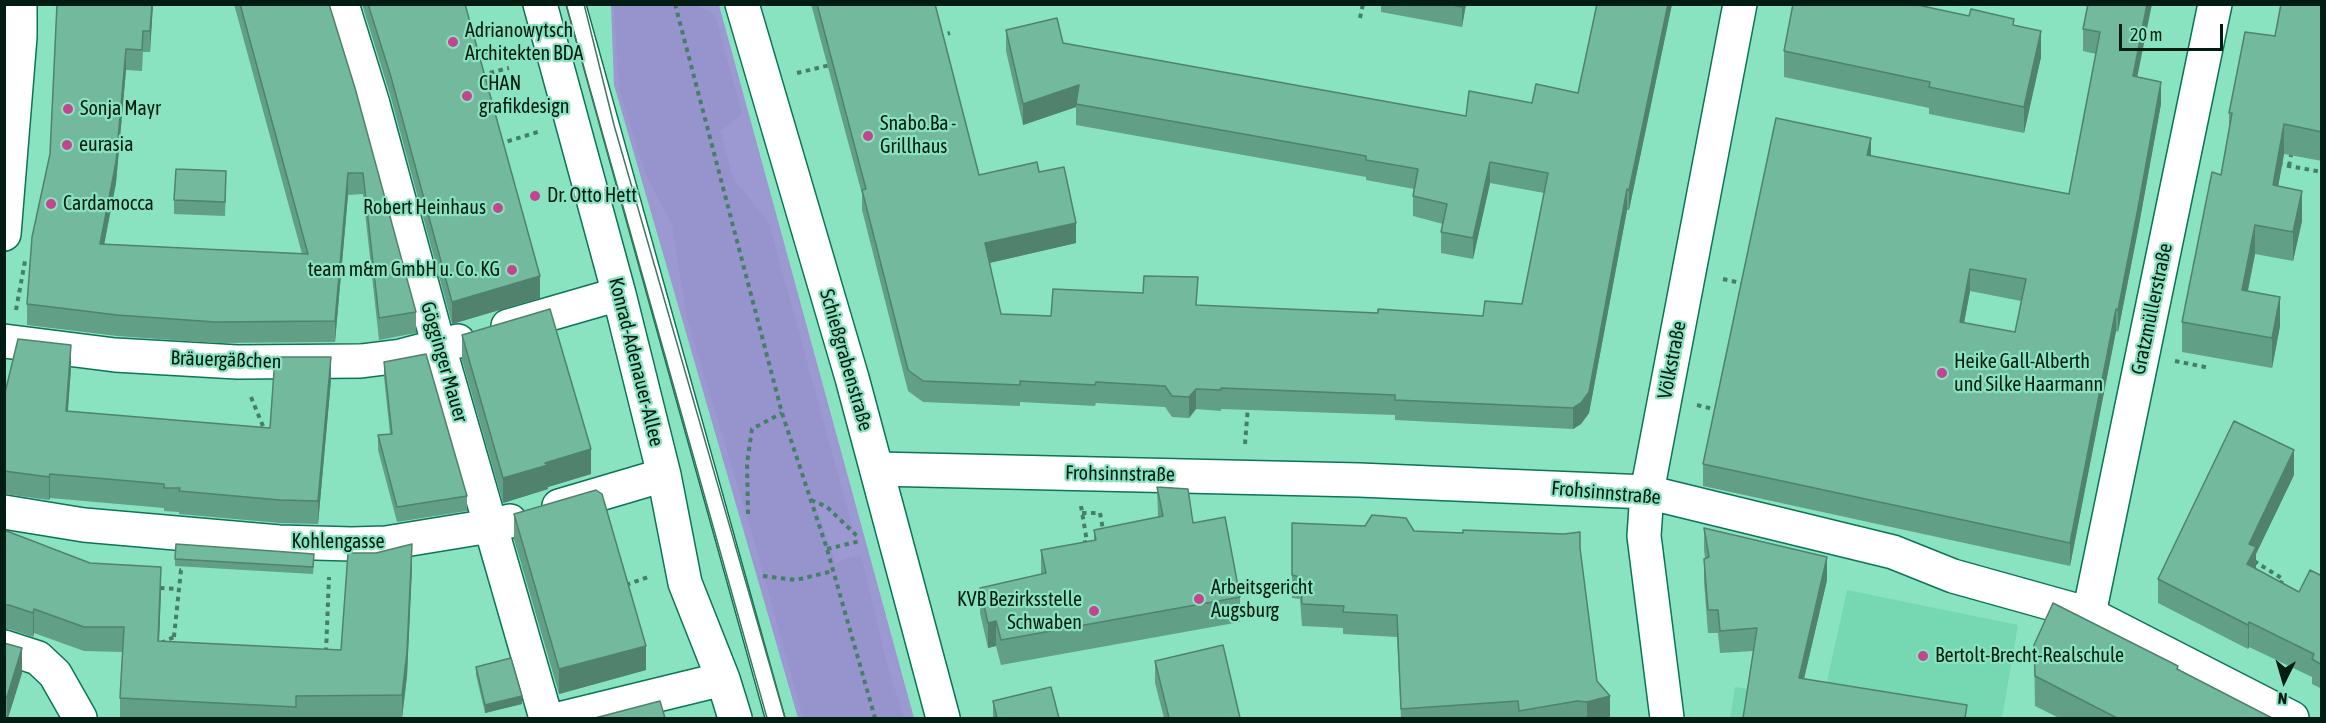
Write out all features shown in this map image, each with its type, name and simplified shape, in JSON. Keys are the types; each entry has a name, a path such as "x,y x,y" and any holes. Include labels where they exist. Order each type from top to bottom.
{"street":[{"path":"4,234 20,37 20,4"},
{"name":"Gögginger Mauer","path":"342,4 546,718"},
{"name":"Konrad-Adenauer-Allee","path":"540,4 619,294 664,475 685,583 723,679 735,718"},
{"name":"Schießgrabenstraße","path":"742,4 877,469 943,718"},
{"name":"Völkstraße","path":"1667,718 1644,536 1647,492 1740,4"},
{"name":"Gratzmüllerstraße","path":"2089,614 2215,4"},
{"name":"Bräuergäßchen","path":"4,341 115,355 237,362 361,361 400,356 439,347 619,294"},
{"name":"Frohsinnstraße","path":"877,469 1359,480 1647,492 1893,552 1953,576 2089,614 2292,718"},
{"name":"Kohlengasse","path":"4,512 84,525 279,542 386,543 490,526 664,475"},
{"path":"4,647 38,658 55,674 80,718"},
{"path":"563,718 723,679"}],"lane":[{"path":"576,4 775,718"},
{"path":"586,36 591,4"}],"path":[{"path":"675,4 782,413 827,549 875,718"},
{"path":"1360,18 1363,4"},
{"path":"938,36 950,33"},
{"path":"472,54 504,48"},
{"path":"765,82 834,63"},
{"path":"478,76 509,68"},
{"path":"494,146 573,120"},
{"path":"2289,166 2291,155"},
{"path":"2277,164 2322,172"},
{"path":"1689,273 1755,286"},
{"path":"237,362 266,429 265,438"},
{"path":"1243,477 1248,398"},
{"path":"748,516 747,463 752,429 782,413"},
{"path":"811,500 827,507 862,540"},
{"path":"1077,544 1087,542 1082,516 1100,513 1103,533"},
{"path":"827,549 843,545"},
{"path":"2253,561 2283,579 2278,589"},
{"path":"173,648 181,570 192,571"},
{"path":"319,577 331,578 326,653"},
{"path":"621,586 648,577"},
{"path":"160,588 178,589"},
{"path":"157,645 174,637"}],"shaded area":[{"path":"611,5 719,5 914,718 798,718 614,85"},
{"path":"614,5 697,5 715,15 742,114 720,131 733,178 769,223 854,533 827,507 815,503 835,562 861,555 887,664 904,718 803,718 754,540 687,318 672,225 646,175 619,89"},
{"name":"Bertolt-Brecht-Realschule","path":"1847,590 2018,625 2002,718 1730,718 1735,687 1823,700"}],"building":[{"path":"57,4 152,4 150,31 143,31 142,50 126,49 116,162 100,244 308,254 240,4 329,4 355,88 416,312 379,318 363,173 348,173 335,321 215,322 117,315 27,304 32,237 50,154"},
{"path":"368,4 465,4 540,276 452,302 391,77"},
{"path":"817,4 935,4 979,175 1037,162 1039,172 1064,167 1076,223 985,243 1001,314 1051,316 1053,289 1143,293 1144,276 1198,277 1196,305 1378,313 1378,309 1483,316 1485,301 1522,304 1548,173 1490,162 1473,238 1441,232 1447,204 1413,196 1418,169 1366,160 1366,156 1076,104 1079,85 1023,104 1006,30 1057,18 1063,43 1466,116 1469,91 1532,103 1536,84 1578,93 1597,4 1668,4 1629,190 1627,189 1589,392 1581,403 1573,408 1395,400 1395,395 1221,388 1221,390 1196,389 1189,397 1172,396 1165,386 1096,382 1095,385 1020,381 1020,385 923,381 908,370 862,190 866,189"},
{"path":"1446,4 1462,4 1462,7"},
{"path":"1793,4 1913,4 1969,16 1971,9 2014,19 2013,25 2041,31 2024,107 1929,87 1930,82 1784,51"},
{"path":"2088,4 2147,4 2133,76 2161,82 2118,310 2116,309 2070,543 1703,464 1776,118 1871,138 1867,155 2069,194 2100,32 2083,29","holes":["1970,269 2026,279 2015,332 1960,322"]},
{"path":"2281,4 2322,4 2322,132 2284,124 2273,185 2302,191 2293,232 2255,225 2242,290 2280,297 2272,338 2182,322 2212,172 2221,175 2232,113 2229,113 2245,32 2275,36"},
{"path":"176,169 226,171 225,202 174,200"},
{"path":"550,309 591,449 503,478 462,335"},
{"path":"18,339 71,345 66,411 270,428 275,357 331,357 318,501 179,491 180,488 164,488 164,484 50,474 49,477 4,471 4,397"},
{"path":"426,354 467,496 397,507 378,435 392,434 384,362"},
{"path":"2234,421 2294,450 2249,544 2256,547 2247,564 2299,592 2310,570 2322,576 2322,665 2312,659 2314,654 2249,622 2248,625 2158,579"},
{"path":"1157,487 1188,489 1193,523 1225,517 1240,597 1001,640 996,621 988,623 980,588 1046,573 1041,550 1096,540 1094,530 1163,516"},
{"path":"596,490 602,494 646,646 559,669 514,514"},
{"path":"1372,515 1406,518 1414,531 1463,533 1463,530 1564,534 1580,532 1580,548 1597,681 1610,696 1587,702 1577,701 1519,711 1518,701 1401,709 1397,615 1343,612 1344,606 1302,604 1300,577 1292,575 1292,523 1365,526"},
{"path":"1704,528 1827,557 1799,678 1967,705 1965,718 1743,718 1757,628 1720,631 1718,610 1708,610 1704,559 1709,557"},
{"path":"4,530 90,563 161,567 158,641 341,650 348,553 376,553 412,544 407,652 402,695 296,696 296,707 120,698 124,627 84,627 34,609 33,613 4,605"},
{"path":"176,544 314,554 313,567 175,559"},
{"path":"2053,603 2178,666 2177,669 2272,718 2117,718 2035,676 2034,645"},
{"path":"4,643 22,648 7,697 4,696"},
{"path":"1223,645 1240,718 1169,718 1155,661"},
{"path":"511,658 522,696 485,705 476,667"},
{"path":"1051,687 1059,718 997,718 993,701"},
{"path":"660,701 665,718 595,718"}],"tram line":[{"path":"566,4 767,718"},
{"path":"584,4 614,125 785,718"}],"place":[{"name":"Adrianowytsch Architekten BDA","path":"453,42"},
{"name":"CHAN grafikdesign","path":"467,96"},
{"name":"Sonja Mayr","path":"68,109"},
{"name":"Snabo.Ba - Grillhaus","path":"868,136"},
{"name":"eurasia","path":"67,145"},
{"name":"Dr. Otto Hett","path":"535,196"},
{"name":"Cardamocca","path":"51,204"},
{"name":"Robert Heinhaus","path":"498,208"},
{"name":"team m&m GmbH u. Co. KG","path":"512,270"},
{"name":"Heike Gall-Alberth und Silke Haarmann","path":"1942,373"},
{"name":"Arbeitsgericht Augsburg","path":"1199,599"},
{"name":"KVB Bezirksstelle Schwaben","path":"1094,611"},
{"name":"Bertolt-Brecht-Realschule","path":"1923,656"}]}
